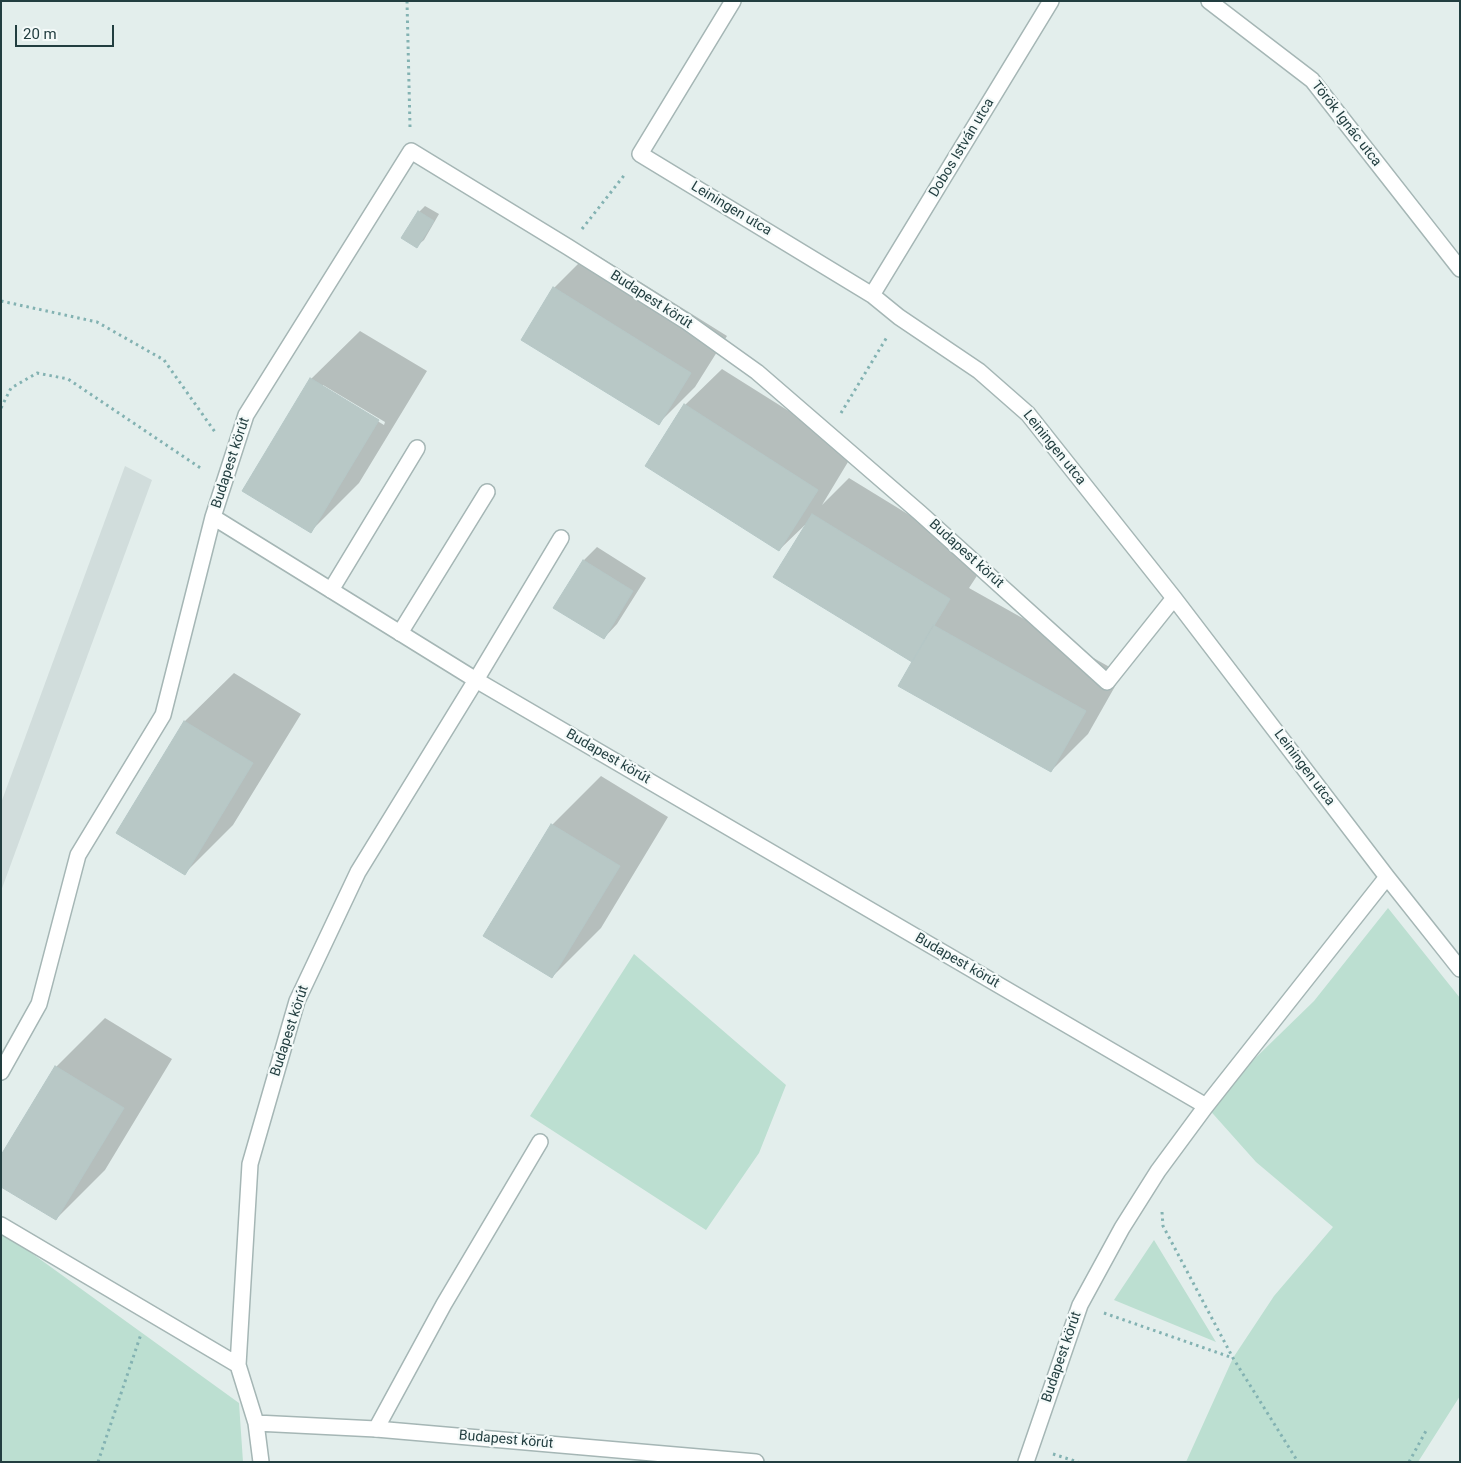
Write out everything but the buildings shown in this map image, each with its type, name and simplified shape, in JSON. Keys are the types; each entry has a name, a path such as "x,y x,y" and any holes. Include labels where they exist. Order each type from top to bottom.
{"street":[{"path":"640,154 733,1"},
{"name":"Dobos István utca","path":"872,295 1051,1"},
{"name":"Török Ignác utca","path":"1209,1 1312,80 1460,269"},
{"name":"Budapest körút","path":"1,1072 39,1004 78,855 163,715 213,517 246,415 411,151 687,322 757,372 920,513 1107,682 1174,598"},
{"name":"Leiningen utca","path":"640,154 872,295 899,317 979,371 1028,414 1174,598 1460,969"},
{"path":"331,590 417,448"},
{"path":"400,633 487,492"},
{"name":"Budapest körút","path":"213,517 476,680 1206,1106"},
{"path":"476,680 561,538"},
{"name":"Budapest körút","path":"262,1462 256,1422 238,1365 250,1164 297,1001 358,872 476,680"},
{"name":"Budapest körút","path":"1026,1462 1080,1305 1122,1228 1158,1171 1206,1106 1388,877"},
{"path":"376,1429 444,1304 540,1142"},
{"path":"1,1225 238,1365"},
{"name":"Budapest körút","path":"256,1422 376,1429 756,1462"}],"path":[{"path":"407,1 411,151"},
{"path":"568,247 640,154"},
{"path":"1,301 97,322 164,360 232,457"},
{"path":"828,434 899,317"},
{"path":"1,408 11,388 37,373 68,378 223,484"},
{"path":"1158,1171 1163,1226 1233,1358 1298,1462"},
{"path":"1080,1305 1233,1358"},
{"path":"98,1462 148,1312"},
{"path":"1409,1462 1427,1430"}],"shaded area":[{"path":"125,466 152,480 1,891 1,803"}],"green space":[{"path":"1388,908 1460,998 1460,1396 1418,1462 1186,1462 1233,1358 1274,1296 1333,1227 1256,1162 1206,1106 1314,1001"},
{"path":"634,954 786,1085 759,1153 706,1230 530,1116"},
{"path":"1,1231 239,1403 243,1462 1,1462"},
{"path":"1154,1240 1216,1342 1114,1300"}]}
